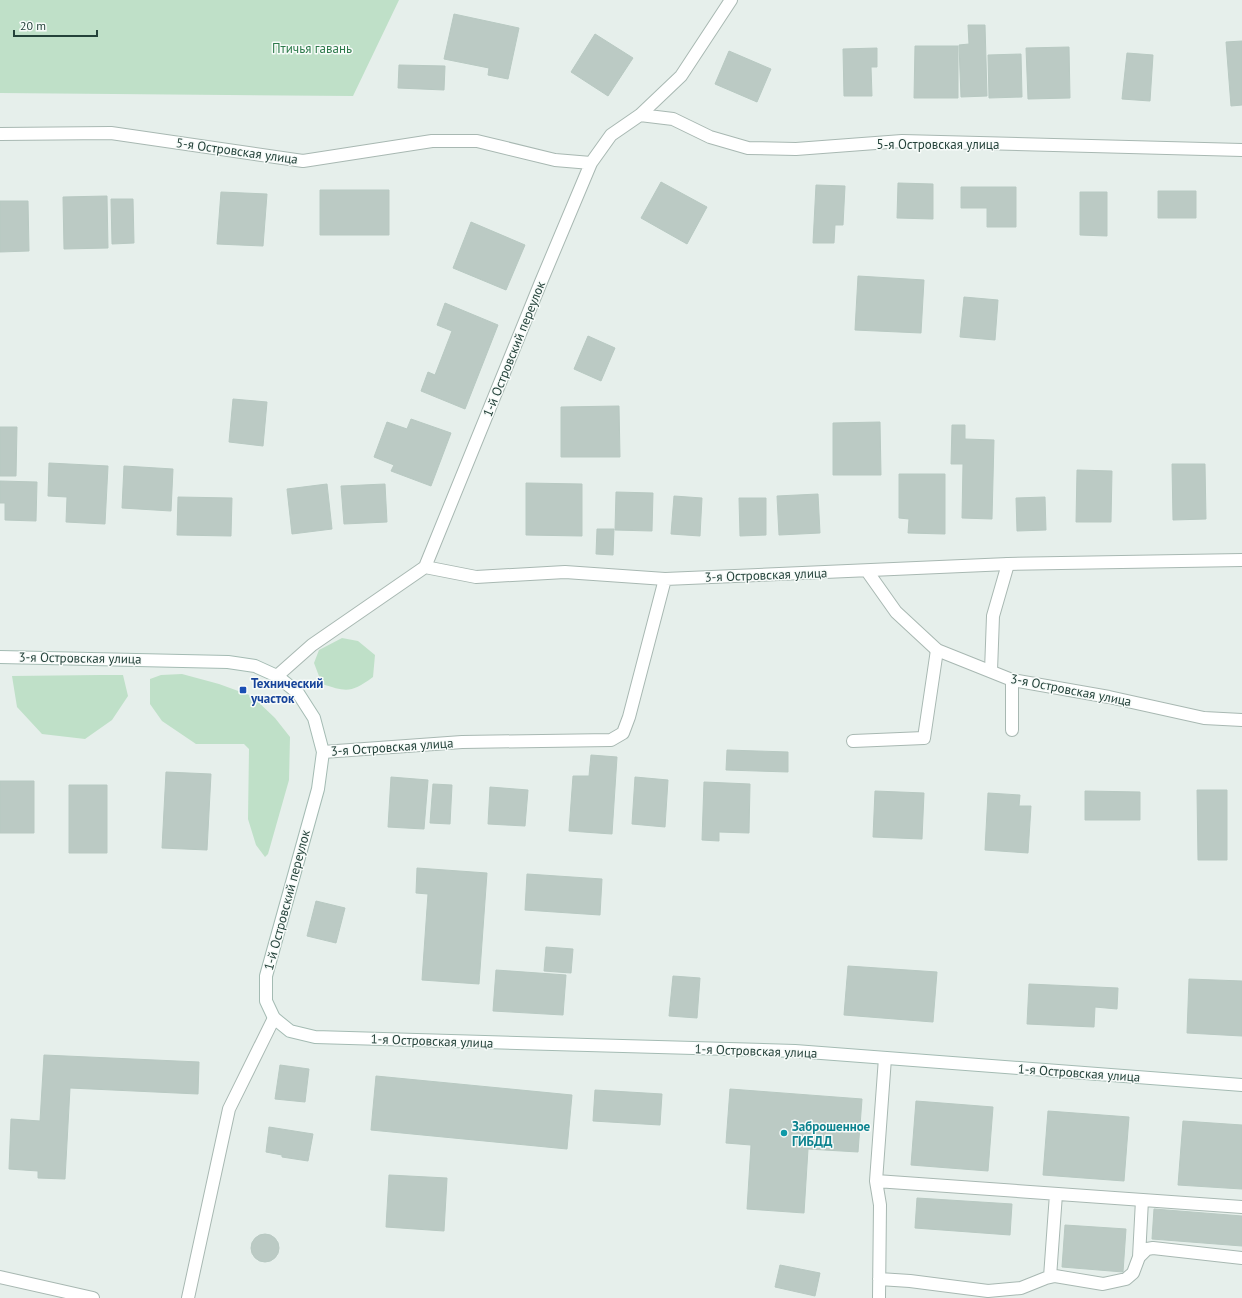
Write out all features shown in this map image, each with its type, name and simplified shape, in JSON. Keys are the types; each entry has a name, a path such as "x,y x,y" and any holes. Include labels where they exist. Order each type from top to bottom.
{"street":[{"name":"1-й Островский переулок","path":"425,567 541,282 592,163 612,135 640,114 681,76 731,0"},
{"name":"5-я Островская улица","path":"640,114 673,119 710,137 748,148 796,149 902,141 1242,150"},
{"name":"5-я Островская улица","path":"0,134 112,133 303,161 432,141 477,141 555,160 592,163"},
{"name":"3-я Островская улица","path":"425,567 476,577 565,572 665,579 1008,564 1242,560"},
{"path":"992,671 993,616 1008,564"},
{"path":"277,676 312,645 425,567"},
{"name":"3-я Островская улица","path":"867,571 896,612 937,650 1012,680 1109,697 1204,718 1242,720"},
{"name":"3-я Островская улица","path":"0,657 228,662 255,666 277,676 298,693 314,718 323,752 462,742 611,740 623,733 629,717 665,579"},
{"path":"853,741 924,738 937,650"},
{"path":"1012,680 1012,730"},
{"name":"1-й Островский переулок","path":"274,1018 266,1002 266,976 318,789 323,752"},
{"path":"188,1298 229,1109 274,1018"},
{"name":"1-я Островская улица","path":"274,1018 290,1032 315,1037 787,1051 1242,1085"},
{"path":"879,1298 880,1205 876,1182 885,1058"},
{"path":"876,1182 1242,1207"},
{"path":"1050,1277 1056,1194"},
{"path":"879,1279 910,1281 988,1292 1021,1288 1055,1276 1103,1284 1126,1279 1133,1273 1139,1257 1142,1200"},
{"path":"1139,1257 1147,1249 1153,1248 1242,1258"},
{"path":"0,1277 93,1298"}],"green space":[{"name":"Птичья гавань","path":"0,0 399,0 353,96 0,93"},
{"path":"342,638 358,641 375,655 373,677 359,686 349,690 337,689 322,684 314,663 319,650"},
{"path":"182,674 219,684 252,696 275,718 290,737 289,780 268,854 265,857 256,845 248,819 249,749 244,744 196,744 162,721 150,704 150,679 161,675"},
{"path":"123,675 128,696 112,720 85,739 42,734 17,707 12,676"}],"building":[{"path":"454,14 519,28 508,79 488,75 489,68 444,59"},
{"path":"968,25 985,25 987,96 961,97 959,45 969,44"},
{"path":"595,34 633,58 608,96 571,72"},
{"path":"1242,41 1242,105 1231,106 1226,42"},
{"path":"915,46 958,46 958,98 914,98"},
{"path":"1069,47 1070,98 1028,99 1026,48"},
{"path":"877,48 877,67 871,67 872,96 844,96 843,49"},
{"path":"729,51 771,69 757,102 715,84"},
{"path":"1127,53 1153,55 1150,101 1122,99"},
{"path":"1021,54 1022,97 989,98 988,55"},
{"path":"399,65 445,66 444,90 398,88"},
{"path":"661,182 707,207 687,244 641,218"},
{"path":"898,183 933,184 933,219 897,218"},
{"path":"816,185 845,186 843,225 835,225 834,243 813,243"},
{"path":"961,187 1016,187 1016,227 987,227 987,208 961,208"},
{"path":"320,190 389,190 389,235 320,235"},
{"path":"1158,191 1196,191 1196,218 1158,218"},
{"path":"221,192 267,194 263,246 217,244"},
{"path":"1080,192 1107,192 1107,236 1080,235"},
{"path":"107,196 108,248 64,249 63,197"},
{"path":"111,199 133,199 134,243 112,244"},
{"path":"0,201 28,201 29,251 0,252"},
{"path":"471,222 525,245 506,290 453,268"},
{"path":"858,276 924,280 921,333 855,330"},
{"path":"964,297 998,300 995,340 960,337"},
{"path":"445,303 498,325 465,409 421,391 428,372 435,375 452,331 437,325"},
{"path":"588,336 615,348 601,381 574,369"},
{"path":"233,399 267,402 263,446 229,442"},
{"path":"619,406 620,457 561,457 561,407"},
{"path":"411,419 451,433 431,486 391,471 394,465 374,457 387,422 407,429"},
{"path":"880,422 881,475 833,475 833,423"},
{"path":"952,425 965,425 965,439 994,440 992,519 962,518 963,464 951,464"},
{"path":"0,427 17,427 16,476 0,476"},
{"path":"49,463 108,466 105,524 66,522 67,497 48,496"},
{"path":"1172,464 1205,464 1206,519 1173,520"},
{"path":"124,466 173,469 171,511 122,508"},
{"path":"1077,470 1112,471 1111,522 1076,522"},
{"path":"899,474 945,474 945,534 908,533 909,519 899,518"},
{"path":"0,481 37,482 36,521 5,520 5,503 0,503"},
{"path":"526,483 582,484 582,536 526,535"},
{"path":"327,484 332,529 292,534 287,489"},
{"path":"385,484 387,522 344,524 341,486"},
{"path":"616,492 653,493 652,531 615,530"},
{"path":"818,494 820,533 779,535 777,496"},
{"path":"674,496 702,498 700,536 671,534"},
{"path":"178,497 232,498 231,536 177,535"},
{"path":"1045,497 1046,530 1017,531 1016,498"},
{"path":"739,498 766,498 766,535 740,536"},
{"path":"597,529 614,529 613,555 596,554"},
{"path":"727,750 788,752 788,772 726,770"},
{"path":"591,755 617,757 612,834 569,831 573,776 589,776"},
{"path":"166,772 211,774 207,850 162,848"},
{"path":"391,777 428,780 424,829 388,827"},
{"path":"635,777 668,780 665,827 632,824"},
{"path":"0,781 34,781 34,833 0,833"},
{"path":"704,782 750,784 749,833 719,832 719,841 702,840"},
{"path":"433,784 452,785 450,824 430,823"},
{"path":"69,785 107,785 107,853 69,853"},
{"path":"490,787 528,790 525,826 488,824"},
{"path":"1197,790 1227,790 1227,860 1198,860"},
{"path":"875,791 924,793 922,839 873,837"},
{"path":"1085,791 1140,792 1140,820 1085,820"},
{"path":"988,793 1020,795 1019,806 1031,806 1028,853 985,850"},
{"path":"417,868 487,873 479,984 422,980 428,894 416,893"},
{"path":"527,874 602,879 600,915 525,910"},
{"path":"316,901 345,908 336,943 307,936"},
{"path":"546,947 573,949 571,973 544,971"},
{"path":"848,966 937,972 933,1022 844,1015"},
{"path":"496,970 566,975 563,1015 493,1011"},
{"path":"673,976 700,978 697,1018 669,1016"},
{"path":"1189,979 1242,981 1242,1036 1187,1033"},
{"path":"1029,984 1118,988 1117,1009 1095,1007 1094,1027 1027,1024"},
{"path":"44,1055 199,1062 198,1094 70,1088 65,1179 38,1178 38,1171 9,1169 11,1119 40,1121"},
{"path":"280,1065 309,1069 305,1102 275,1099"},
{"path":"376,1076 572,1095 567,1149 371,1130"},
{"path":"730,1089 862,1099 858,1152 808,1149 804,1213 747,1209 751,1145 726,1143"},
{"path":"595,1090 662,1094 660,1125 593,1121"},
{"path":"916,1101 993,1107 988,1171 911,1165"},
{"path":"1048,1111 1129,1117 1124,1181 1043,1175"},
{"path":"1183,1121 1242,1125 1242,1189 1178,1185"},
{"path":"269,1127 313,1134 308,1161 282,1157 282,1155 266,1152"},
{"path":"389,1175 447,1178 444,1231 386,1227"},
{"path":"917,1198 1012,1204 1010,1235 915,1228"},
{"path":"1154,1209 1242,1216 1242,1246 1152,1239"},
{"path":"1065,1225 1126,1229 1123,1272 1062,1267"},
{"path":"265,1234 275,1238 279,1248 275,1258 265,1262 255,1258 251,1248 255,1238"},
{"path":"780,1265 820,1273 815,1296 775,1287"}],"place":[{"name":"Технический участок","path":"243,690"},
{"name":"Заброшенное ГИБДД","path":"784,1133"}]}
